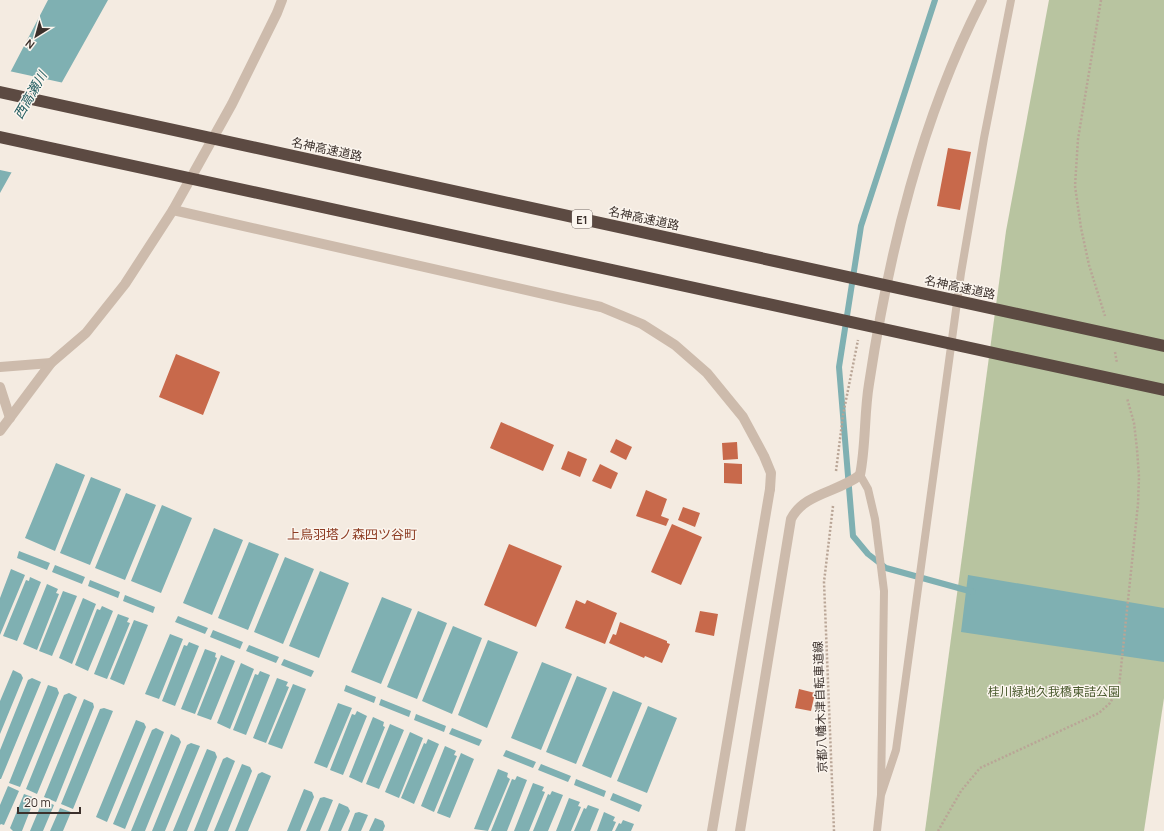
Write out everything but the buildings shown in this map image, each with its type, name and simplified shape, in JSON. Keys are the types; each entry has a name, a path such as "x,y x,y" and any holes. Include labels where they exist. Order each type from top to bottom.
{"highway":[{"name":"名神高速道路","path":"0,92 1164,346"},
{"path":"0,138 1164,390"}],"street":[{"path":"0,431 51,362 86,333 125,284 173,210 232,104 282,0"},
{"path":"740,831 792,519 798,508 804,503 846,484 860,475 868,386 894,249 927,131 949,74 982,0"},
{"path":"173,210 601,307 642,324 675,345 707,373 743,417 764,456 771,473 770,489 712,831"},
{"path":"0,367 51,362"},
{"path":"0,387 10,418"}],"lane":[{"path":"881,795 896,750 962,273 984,138 1011,0"},
{"path":"860,475 868,488 875,519 884,591 881,795 877,831"}],"path":[{"path":"1100,0 1078,139 1075,186 1081,228 1088,259 1106,318"},
{"path":"1114,348 1120,371"},
{"path":"938,831 961,791 980,768 1099,713 1104,709 1119,687 1129,597 1139,477 1134,423 1126,393"},
{"name":"京都八幡木津自転車道線","path":"824,582 834,831"}],"green space":[{"name":"桂川緑地久我橋東詰公園","path":"1049,0 1164,0 1164,698 1144,831 925,831 1006,231"}],"water":[{"name":"西高瀬川","path":"48,0 108,0 0,193 0,92"},
{"path":"56,463 85,475 55,551 25,538"},
{"path":"91,477 121,489 90,565 60,553"},
{"path":"126,493 156,505 125,580 95,568"},
{"path":"162,505 192,518 161,593 131,581"},
{"path":"214,528 243,540 212,615 183,603"},
{"path":"249,542 279,554 248,630 218,618"},
{"path":"19,551 50,563 47,570 17,558"},
{"path":"285,557 314,569 283,644 254,632"},
{"path":"55,565 85,577 82,584 52,572"},
{"path":"11,569 25,575 0,635 0,598"},
{"path":"320,571 349,583 319,658 289,646"},
{"path":"968,575 1164,608 1164,662 961,632"},
{"path":"30,577 41,582 17,641 3,636 26,580 29,581"},
{"path":"90,580 120,592 118,598 88,586"},
{"path":"47,584 58,589 56,593 59,594 37,650 23,644"},
{"path":"63,591 77,596 52,656 39,651"},
{"path":"125,595 155,607 153,613 123,601"},
{"path":"382,597 412,609 381,684 351,672"},
{"path":"83,598 96,604 72,664 59,658"},
{"path":"102,606 113,611 88,671 75,665 97,609 100,610"},
{"path":"418,611 447,623 417,699 387,687"},
{"path":"118,614 129,618 127,622 130,623 107,679 94,674"},
{"path":"178,616 208,628 205,634 175,622"},
{"path":"134,620 148,625 124,685 110,679"},
{"path":"453,626 482,638 452,714 422,701"},
{"path":"213,630 243,642 240,649 210,637"},
{"path":"170,634 183,639 159,699 145,694"},
{"path":"488,640 518,652 487,728 458,715"},
{"path":"189,642 199,646 175,706 162,701 184,645 187,646"},
{"path":"249,645 279,657 276,663 246,651"},
{"path":"205,649 216,653 215,657 217,658 195,714 181,709"},
{"path":"221,655 235,661 211,720 197,715"},
{"path":"284,659 314,671 311,677 281,665"},
{"path":"542,662 572,674 541,750 511,738"},
{"path":"241,663 254,669 230,729 217,723"},
{"path":"13,670 21,674 23,678 0,734 0,701"},
{"path":"260,671 270,675 246,735 233,730 255,674 258,675"},
{"path":"577,676 607,688 576,764 546,752"},
{"path":"32,678 41,682 0,779 0,750 28,680"},
{"path":"277,678 288,682 286,686 289,687 266,743 253,738"},
{"path":"293,684 306,689 282,749 268,744"},
{"path":"48,685 57,688 59,693 20,787 9,783"},
{"path":"346,685 376,697 374,703 344,691"},
{"path":"613,691 642,703 611,778 582,766"},
{"path":"69,693 77,697 37,794 26,789 64,695"},
{"path":"84,699 93,703 94,707 56,802 44,797"},
{"path":"381,699 411,711 409,717 379,705"},
{"path":"338,703 352,708 327,768 314,763"},
{"path":"648,706 677,718 647,793 617,781"},
{"path":"104,708 113,711 73,809 61,804 100,709"},
{"path":"357,711 367,716 343,775 330,770 352,714 355,715"},
{"path":"416,714 446,726 444,732 414,720"},
{"path":"373,717 384,722 383,726 385,727 362,783 349,777"},
{"path":"136,720 144,723 146,727 107,822 96,817"},
{"path":"390,724 404,730 379,789 366,784"},
{"path":"156,728 164,732 125,829 113,824 152,730"},
{"path":"452,728 482,740 479,746 449,734"},
{"path":"410,732 423,738 399,798 385,792"},
{"path":"171,734 179,738 181,742 145,831 131,831"},
{"path":"428,739 439,744 414,804 401,798 424,743 426,744"},
{"path":"191,743 200,746 165,831 152,831 187,745"},
{"path":"445,746 456,751 454,755 457,756 434,812 421,806"},
{"path":"207,749 215,752 217,757 187,831 173,831"},
{"path":"506,750 536,762 533,768 503,756"},
{"path":"461,753 474,759 450,818 437,813"},
{"path":"227,757 235,761 207,831 194,831 223,759"},
{"path":"242,764 250,767 252,771 228,831 214,831"},
{"path":"541,764 571,776 568,782 538,770"},
{"path":"498,769 508,773 507,777 510,779 488,831 474,829"},
{"path":"262,772 271,776 248,831 235,831 258,774"},
{"path":"517,776 527,780 507,831 491,831 512,779 515,780"},
{"path":"576,779 606,791 604,797 574,785"},
{"path":"533,783 544,787 542,791 545,792 529,831 514,831"},
{"path":"8,786 19,791 4,825 0,825 0,805"},
{"path":"304,789 312,792 314,797 300,831 287,831"},
{"path":"552,791 563,795 548,831 533,831 548,794 550,795"},
{"path":"613,793 642,805 639,812 610,800"},
{"path":"24,794 35,798 22,831 13,831 10,828"},
{"path":"324,797 333,800 320,831 306,831 320,798"},
{"path":"569,798 580,802 578,806 581,807 571,831 556,831"},
{"path":"43,800 54,805 43,831 30,831"},
{"path":"339,803 348,807 350,811 341,831 328,831"},
{"path":"588,805 599,809 590,831 574,831 584,808 586,809"},
{"path":"60,808 71,812 63,831 50,831"},
{"path":"359,812 368,815 361,831 348,831 355,813"},
{"path":"604,812 615,817 613,821 616,822 612,831 597,831"},
{"path":"375,818 383,821 385,826 383,831 369,831"},
{"path":"623,820 634,824 631,831 615,831 619,823 621,824"}],"pier":[{"path":"9,71 64,83 14,173 0,170 0,88"}],"waterway":[{"path":"935,0 861,226 839,367 853,536 868,554 886,568 973,592"}],"district":[{"name":"上鳥羽塔ノ森四ツ谷町","path":"352,534"}]}
